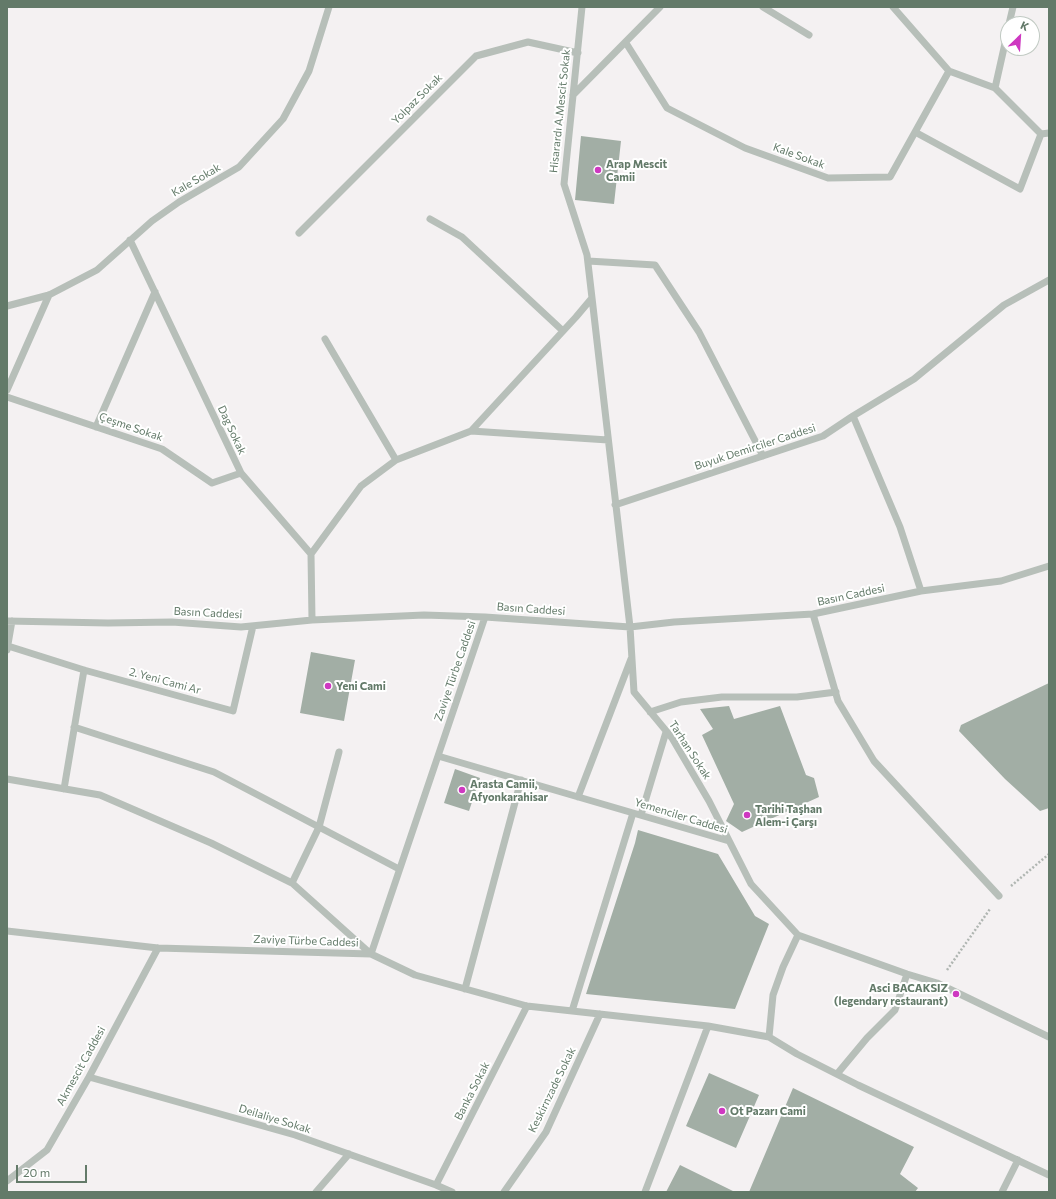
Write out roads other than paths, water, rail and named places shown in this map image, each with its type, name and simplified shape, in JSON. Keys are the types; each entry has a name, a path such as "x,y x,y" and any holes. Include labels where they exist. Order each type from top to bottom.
{"street":[{"name":"Kale Sokak","path":"7,306 49,295 97,270 152,221 179,202 239,167 283,119 309,71 329,7"},
{"name":"Hisarardı A.Mescit Sokak","path":"582,7 564,184 588,261 608,440"},
{"path":"573,95 660,7"},
{"path":"763,7 809,35"},
{"path":"893,7 949,71 995,88 1041,134"},
{"name":"Yolpaz Sokak","path":"299,233 476,56 528,42 578,53"},
{"name":"Kale Sokak","path":"626,43 667,108 745,148 828,178 890,177 949,71"},
{"path":"995,88 1002,56"},
{"path":"914,132 1020,189 1041,134"},
{"path":"1041,134 1049,133"},
{"path":"430,219 462,237 563,331"},
{"name":"Dag Sokak","path":"130,240 241,473 311,554"},
{"path":"588,261 655,265 699,332 763,456"},
{"name":"Buyuk Demirciler Caddesi","path":"616,505 823,436 914,379 1004,305 1049,280"},
{"path":"96,427 155,292"},
{"path":"7,390 49,295"},
{"path":"471,432 592,298"},
{"path":"325,339 396,460"},
{"name":"Çeşme Sokak","path":"7,397 162,449 212,483 241,473"},
{"path":"853,416 900,527 921,591"},
{"path":"312,620 311,554 361,486 396,460 471,432 608,440"},
{"name":"Tarhan Sokak","path":"608,440 630,627 634,692 672,738 729,840"},
{"name":"Basın Caddesi","path":"10,621 108,623 172,622 241,627 312,620 424,615 485,617 630,627 674,622 813,614 921,591 1001,581 1049,566"},
{"path":"813,614 838,702 874,761 999,896"},
{"name":"Zaviye Türbe Caddesi","path":"7,931 158,948 371,954 485,617"},
{"path":"7,648 10,621"},
{"name":"2. Yeni Cami Ar","path":"7,648 233,712 253,626"},
{"path":"578,797 632,656"},
{"path":"64,789 84,670"},
{"path":"650,712 681,702 722,697 797,696 836,692"},
{"path":"74,727 214,772 399,869"},
{"path":"641,815 666,732"},
{"path":"292,883 319,827 339,752"},
{"name":"Yemenciler Caddesi","path":"438,756 729,840 751,884 798,935 907,974 937,983 1049,1038"},
{"path":"7,779 100,795 211,843 292,883 371,954 415,975 527,1006 708,1026 769,1037 797,1054 837,1074 1049,1175"},
{"path":"465,988 521,780"},
{"path":"572,1011 633,813"},
{"path":"769,1037 773,995 783,967 798,935"},
{"name":"Akmescit Caddesi","path":"7,1181 47,1150 89,1077 158,948"},
{"path":"837,1074 867,1038 895,1010 907,974"},
{"name":"Banka Sokak","path":"436,1185 527,1006"},
{"name":"Keskirnzade Sokak","path":"504,1192 546,1132 600,1014"},
{"path":"645,1192 708,1026"},
{"name":"Deilaliye Sokak","path":"89,1077 295,1135 452,1192"},
{"path":"316,1192 349,1154"},
{"path":"1002,1192 1018,1160"}],"place":[{"name":"Arap Mescit Camii","path":"598,170"},
{"name":"Yeni Cami","path":"328,686"},
{"name":"Arasta Camii, Afyonkarahisar","path":"462,790"},
{"name":"Tarihi Taşhan Alem-i Çarşı","path":"747,815"},
{"name":"Asci BACAKSIZ (legendary restaurant)","path":"956,994"},
{"name":"Ot Pazarı Cami","path":"722,1111"}]}
